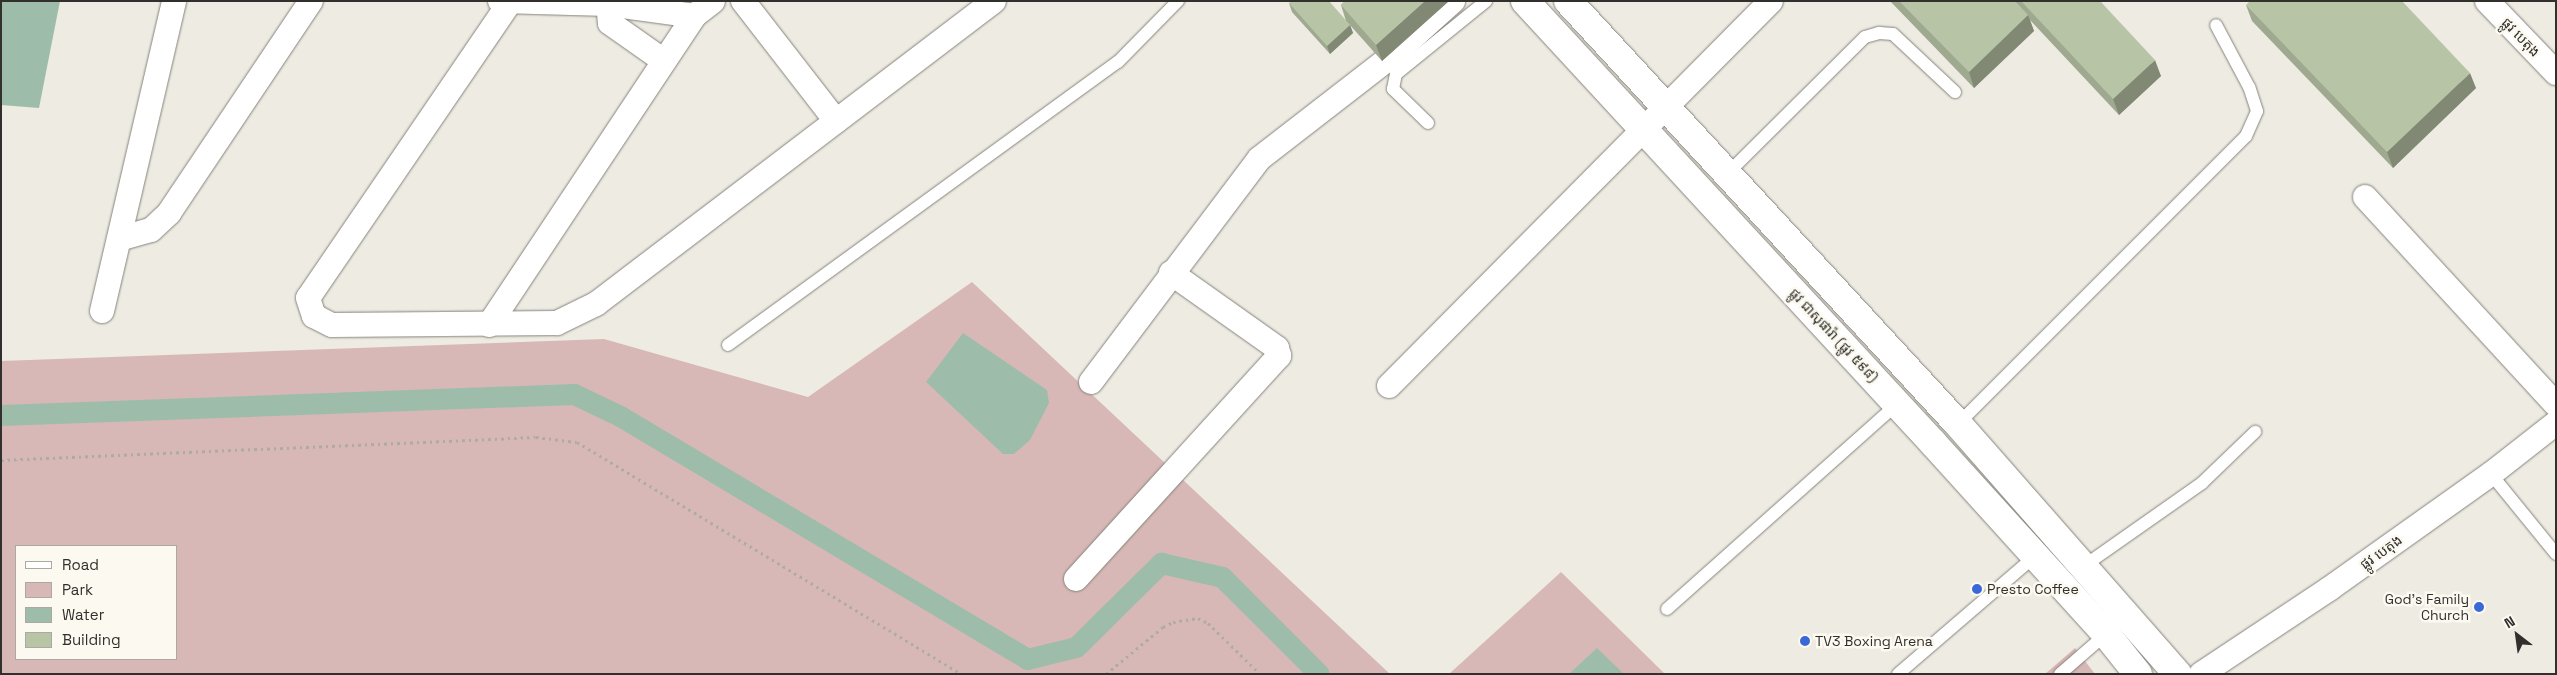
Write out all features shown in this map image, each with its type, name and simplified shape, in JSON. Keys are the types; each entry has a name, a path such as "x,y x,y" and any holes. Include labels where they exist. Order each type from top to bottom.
{"main road":[{"name":"ផ្លូវ ជាសុផារ៉ា (ផ្លូវ ៥៩៨)","path":"1525,1 1898,404 2034,557 2106,634 2138,674"},
{"path":"1568,1 1958,424 2178,674"},
{"path":"1982,498 2005,477"}],"street":[{"path":"102,311 174,1"},
{"path":"119,239 151,230 169,213 311,1"},
{"path":"489,325 694,16 713,1"},
{"path":"743,1 836,122"},
{"path":"694,16 608,3 505,2 308,298 314,316 332,325 557,323 596,304 994,1"},
{"path":"1091,382 1171,273 1259,159 1393,55 1453,1"},
{"path":"1388,386 1771,1"},
{"name":"ផ្លូវ បេតុង","path":"2486,1 2556,73"},
{"path":"608,3 610,23 664,61"},
{"path":"2365,197 2556,405"},
{"path":"1076,579 1280,356 1277,348 1171,273"},
{"name":"ផ្លូវ បេតុង","path":"2201,674 2329,589 2491,474 2556,423"}],"lane":[{"path":"728,345 1118,62 1178,1"},
{"path":"1428,123 1394,89 1396,74 1486,1"},
{"path":"1958,424 2246,136 2257,111 2249,87 2216,25"},
{"path":"1727,174 1865,37 1879,33 1893,34 1955,92"},
{"path":"1667,609 1898,404"},
{"path":"2084,566 2202,483 2255,432"},
{"path":"2491,474 2556,554"},
{"path":"1898,674 2034,557"},
{"path":"2060,674 2106,634"}],"path":[{"path":"1,460 536,437 577,442 961,674"},
{"path":"1106,674 1158,631 1173,622 1198,618 1208,623 1260,674"}],"green space":[{"path":"972,282 1390,674 1,674 1,361 604,339 808,397"},
{"path":"1561,572 1665,674 1449,674"},
{"path":"2075,648 2095,674 2045,674"}],"water":[{"path":"1,1 60,1 39,108 1,105"},
{"path":"963,333 1047,390 1049,403 1030,440 1014,454 1003,454 926,382"},
{"path":"1597,648 1624,674 1569,674"}],"building":[{"path":"1291,1 1329,1 1350,25 1327,46 1289,3"},
{"path":"1345,1 1425,1 1376,45 1341,5"},
{"path":"1899,1 2015,1 2028,15 1969,72"},
{"path":"2021,1 2100,1 2155,60 2113,99"},
{"path":"2250,1 2402,1 2470,73 2387,152 2246,5"}],"waterway":[{"path":"1,415 574,394 620,416 1027,659 1076,647 1161,563 1222,577 1319,674"}],"place":[{"name":"Presto Coffee","path":"1977,589"},
{"name":"God's Family Church","path":"2479,607"},
{"name":"TV3 Boxing Arena","path":"1805,641"}]}
